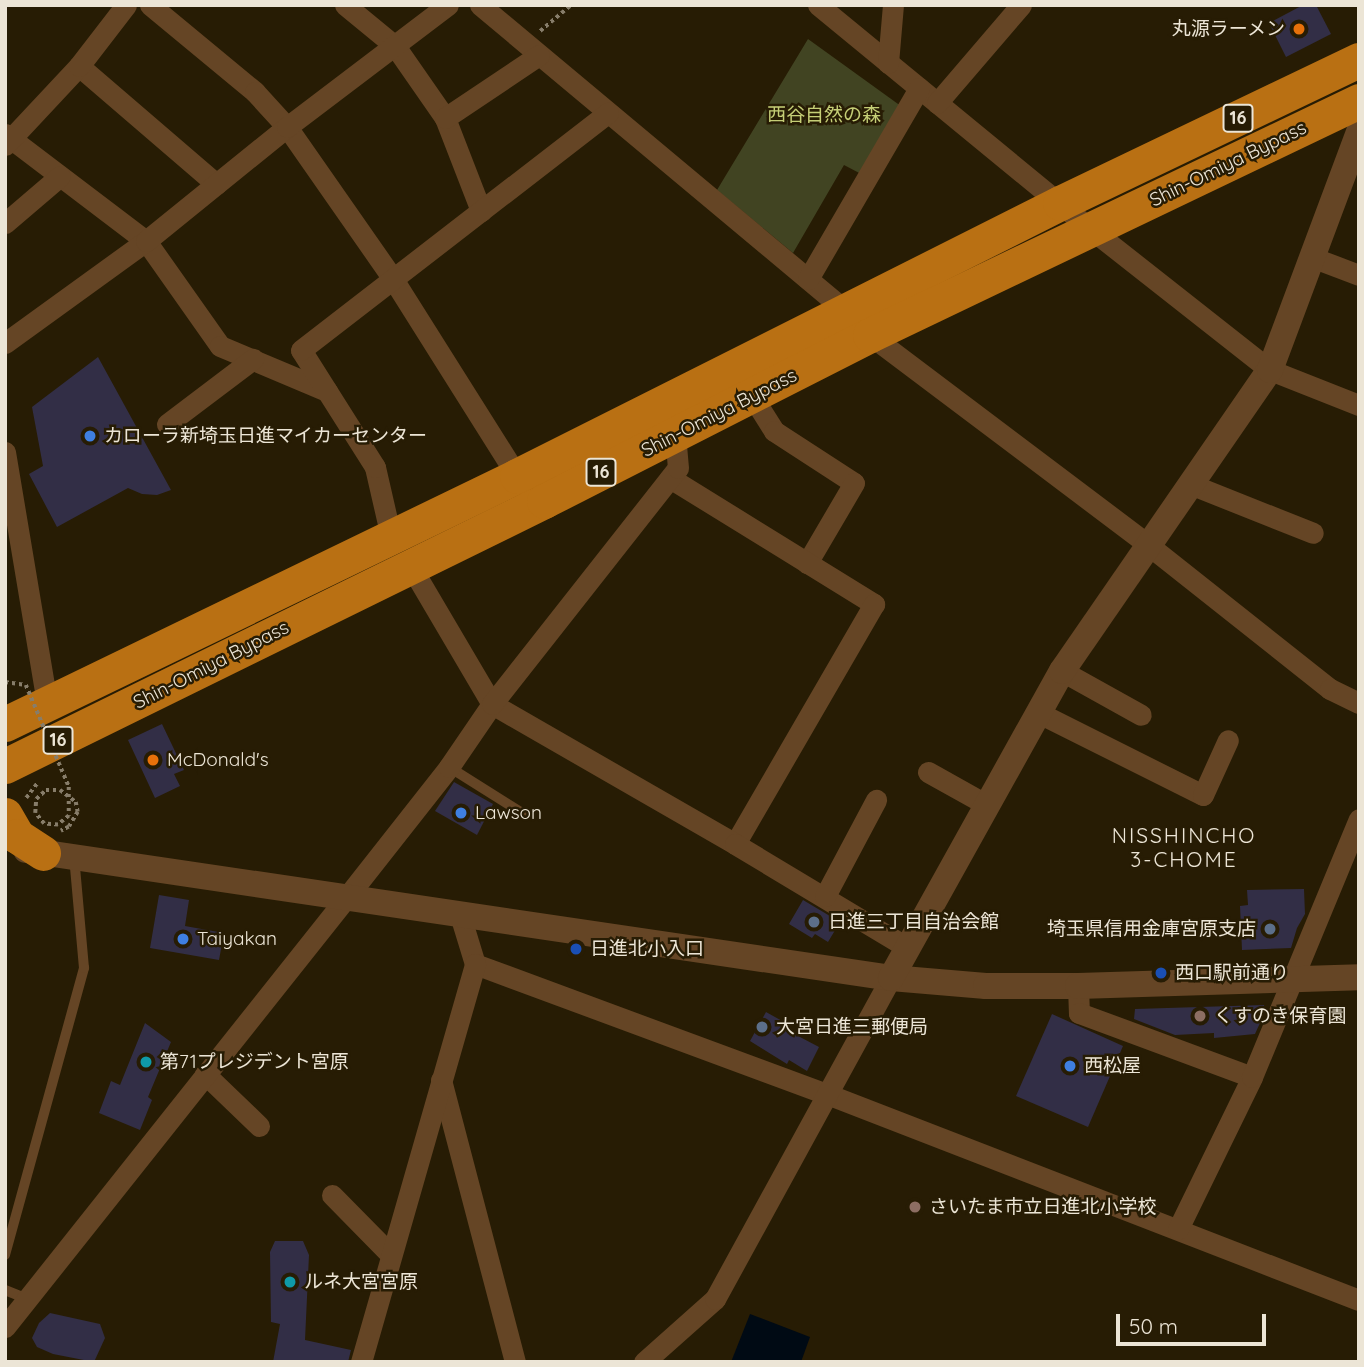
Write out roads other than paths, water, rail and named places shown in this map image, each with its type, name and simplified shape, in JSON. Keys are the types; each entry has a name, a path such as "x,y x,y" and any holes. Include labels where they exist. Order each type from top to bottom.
{"highway":[{"name":"Shin-Omiya Bypass","path":"18,784 410,565 751,396 858,323 1060,203 1359,60"},
{"name":"Shin-Omiya Bypass","path":"5,724 517,476 858,323 1091,230 1359,101"},
{"path":"18,784 17,836 57,848"}],"street":[{"path":"126,5 79,66 7,140 146,241 220,346 327,391"},
{"path":"150,5 255,92 287,127 393,279 517,476"},
{"path":"345,5 395,46 445,118 481,211"},
{"path":"5,343 146,241 287,127 448,5"},
{"path":"480,5 858,323 1147,544 1330,690 1359,703"},
{"path":"818,5 1091,230 1270,370 1359,405"},
{"path":"888,63 893,5"},
{"path":"937,103 1021,5"},
{"path":"445,118 532,49"},
{"path":"79,66 216,184"},
{"path":"808,279 919,88"},
{"path":"391,537 375,467 301,350 608,113"},
{"path":"644,1362 715,1298 1062,671 1147,544 1270,370 1359,132"},
{"path":"5,223 60,176"},
{"path":"1314,258 1359,275"},
{"path":"167,424 253,359"},
{"path":"751,396 774,431 853,483 807,563"},
{"path":"5,1327 449,767 492,704 678,468 675,435"},
{"path":"5,452 12,534 47,703"},
{"path":"670,478 874,604 735,844"},
{"path":"1190,484 1312,533"},
{"path":"410,565 492,704 824,896 908,948"},
{"path":"1062,671 1141,715"},
{"path":"1039,713 1203,795 1228,740"},
{"path":"928,772 986,805"},
{"path":"824,896 876,800"},
{"path":"1178,1229 1252,1077 1359,819"},
{"path":"5,847 57,848 346,898 891,978 986,986 1078,986 1359,977"},
{"path":"360,1362 440,1077 475,964 460,915"},
{"path":"475,964 827,1094 1359,1300"},
{"path":"1078,986 1079,1013 1252,1077"},
{"path":"205,1074 259,1126"},
{"path":"440,1077 515,1362"},
{"path":"332,1195 391,1255"}],"lane":[{"path":"449,767 522,813"},
{"path":"5,1255 84,968 57,848"},
{"path":"5,1290 27,1300"}],"place":[{"name":"丸源ラーメン","path":"1299,29"},
{"name":"カローラ新埼玉日進マイカーセンター","path":"90,436"},
{"name":"McDonald's","path":"153,760"},
{"name":"Lawson","path":"461,813"},
{"name":"日進三丁目自治会館","path":"814,922"},
{"name":"埼玉県信用金庫宮原支店","path":"1270,929"},
{"name":"Taiyakan","path":"183,939"},
{"name":"日進北小入口","path":"576,949"},
{"name":"西口駅前通り","path":"1161,973"},
{"name":"くすのき保育園","path":"1200,1016"},
{"name":"大宮日進三郵便局","path":"762,1027"},
{"name":"第71プレジデント宮原","path":"146,1062"},
{"name":"西松屋","path":"1070,1066"},
{"name":"さいたま市立日進北小学校","path":"915,1207"},
{"name":"ルネ大宮宮原","path":"290,1282"}],"district":[{"name":"NISSHINCHO 3-CHOME","path":"1184,847"}],"park label":[{"name":"西谷自然の森","path":"824,115"}]}
